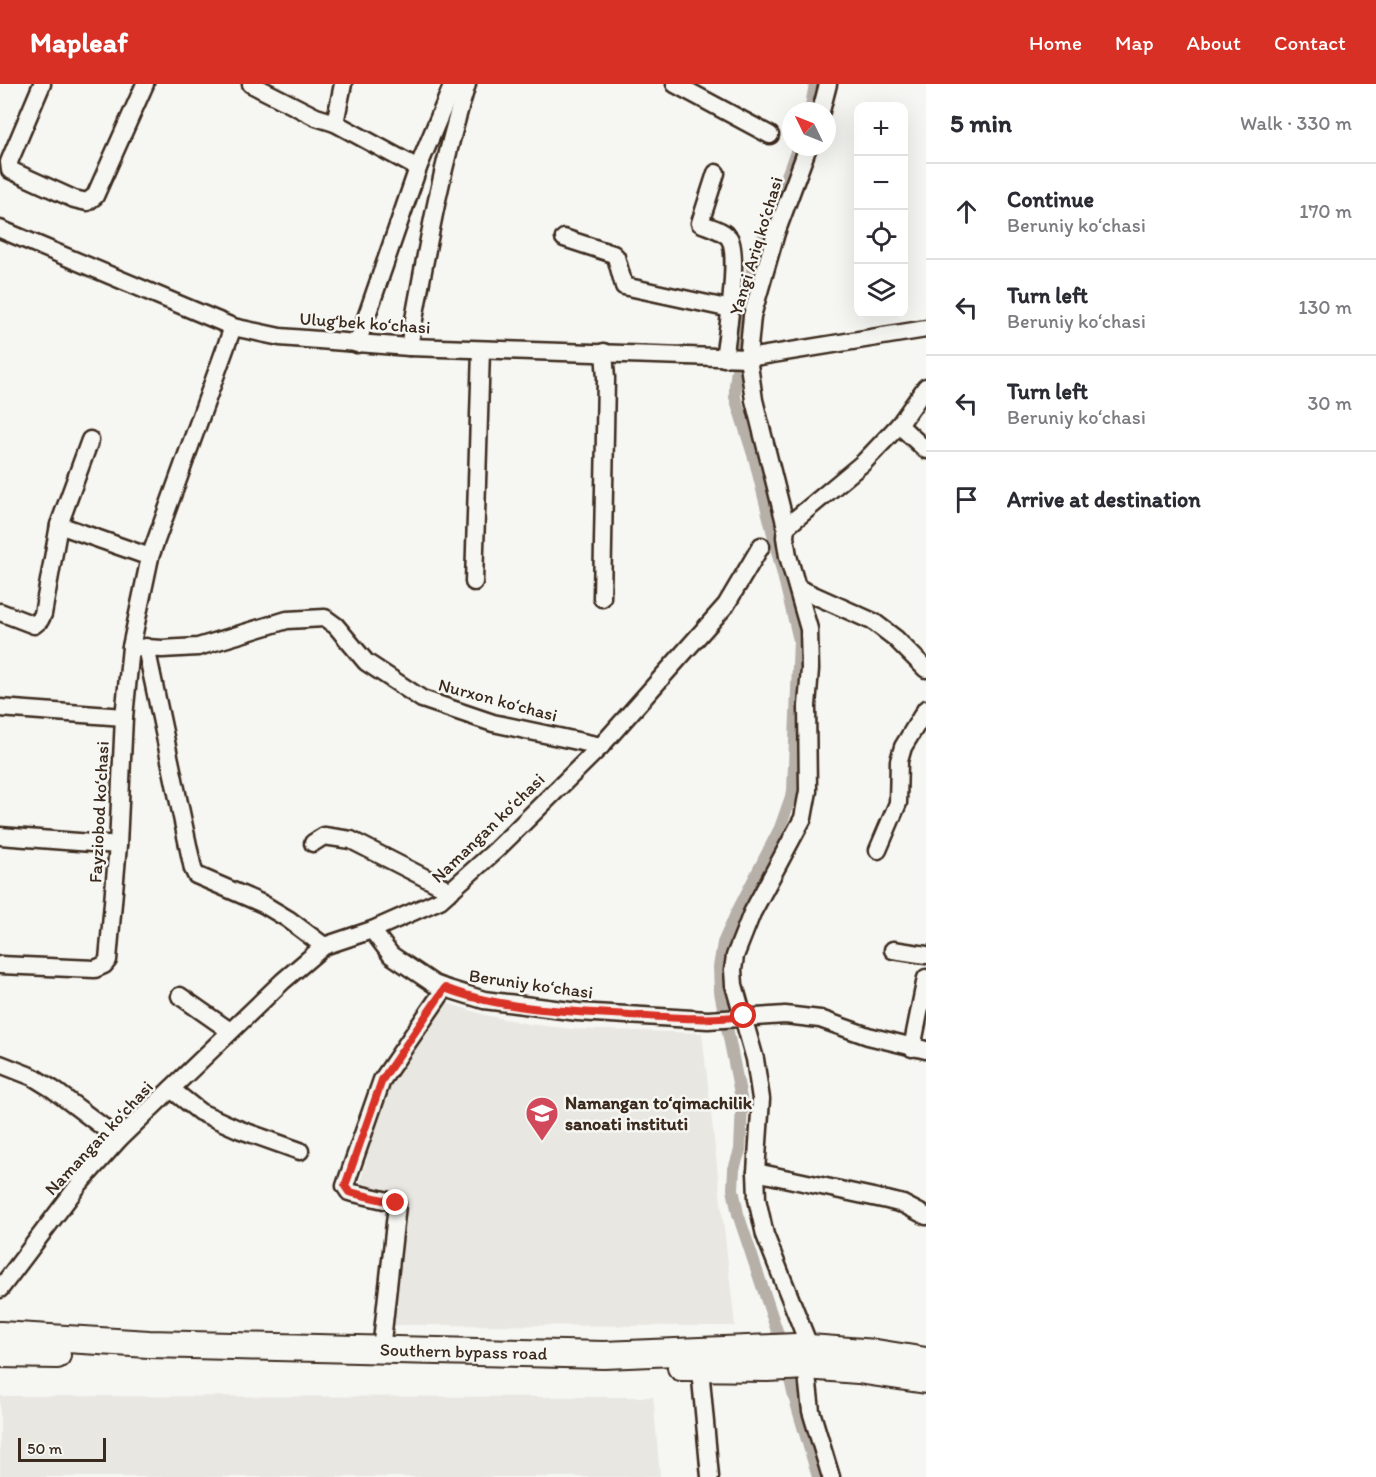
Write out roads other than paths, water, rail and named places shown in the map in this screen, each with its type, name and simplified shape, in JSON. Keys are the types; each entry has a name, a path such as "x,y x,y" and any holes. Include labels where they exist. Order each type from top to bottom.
{"highway":[{"name":"Southern bypass road","path":"0,1335 149,1344 699,1359"},
{"name":"Southern bypass road","path":"804,1353 858,1370 926,1380"},
{"name":"Southern bypass road","path":"0,1354 336,1364 763,1358 804,1353 876,1353 926,1361"}],"street":[{"path":"42,84 9,162 10,170 87,202 94,196 145,84"},
{"path":"250,84 316,117 334,123 418,168"},
{"path":"334,123 343,84"},
{"path":"357,344 418,168 453,84"},
{"path":"409,347 428,243 456,118 467,84"},
{"path":"675,84 770,135"},
{"path":"823,102 828,84"},
{"name":"Yangi Ariq koʻchasi","path":"805,156 776,233 752,316 748,358 754,400 786,527 784,537 788,556 809,629 808,791 803,818 752,913 735,956 734,985 739,1017 755,1059 761,1099 756,1172 757,1199 765,1235 804,1353 811,1411 831,1477"},
{"path":"716,172 700,223 725,234 732,242 731,309 724,358"},
{"name":"Ulugʻbek koʻchasi","path":"0,229 233,327 280,337 409,347 748,358 926,329"},
{"path":"564,238 613,254 616,257 624,286 731,309"},
{"name":"Fayziobod koʻchasi","path":"0,965 95,969 104,965 109,955 118,845 124,717 139,647 150,557 233,327"},
{"path":"474,582 481,350"},
{"path":"602,598 606,378 604,352"},
{"path":"786,527 864,462 899,425 926,387"},
{"path":"899,425 926,450"},
{"path":"0,612 34,625 40,621 59,525 90,440"},
{"path":"59,525 150,557"},
{"name":"Namangan koʻchasi","path":"0,1289 80,1183 120,1139 283,981 324,946 372,930 440,900 496,850 601,746 726,605 761,546"},
{"path":"798,588 874,622 895,638 926,669"},
{"name":"Nurxon koʻchasi","path":"139,647 162,649 198,647 287,620 325,618 336,626 366,662 422,699 493,723 601,746"},
{"path":"139,647 196,875 263,904 288,919 324,946"},
{"path":"0,708 124,717"},
{"path":"878,850 898,803 899,761 903,747 909,733 926,709"},
{"path":"0,836 118,845"},
{"path":"313,843 324,836 351,840 451,891"},
{"path":"372,930 391,955 434,984 445,988"},
{"path":"893,950 926,955"},
{"path":"919,1049 926,978"},
{"name":"Beruniy koʻchasi","path":"381,1350 397,1205 393,1202 349,1192 345,1186 382,1080 445,988 484,1000 578,1012 708,1020 785,1015 820,1019 868,1036 919,1049"},
{"path":"180,996 230,1031"},
{"path":"0,1064 33,1077 54,1090 120,1139"},
{"path":"171,1089 200,1112 238,1129 300,1151"},
{"path":"756,1172 903,1204 926,1216"},
{"path":"699,1359 710,1477"}],"waterway":[{"path":"812,102 815,84"},
{"path":"783,1349 738,1214 733,1189 734,1169 740,1150 742,1103 720,992 719,967 723,943 780,828 793,791 799,640 755,461 735,397 735,385 753,264 795,156"},
{"path":"787,1366 818,1477"}],"place":[{"name":"Namangan to‘qimachilik sanoati instituti","path":"542,1142"}]}
